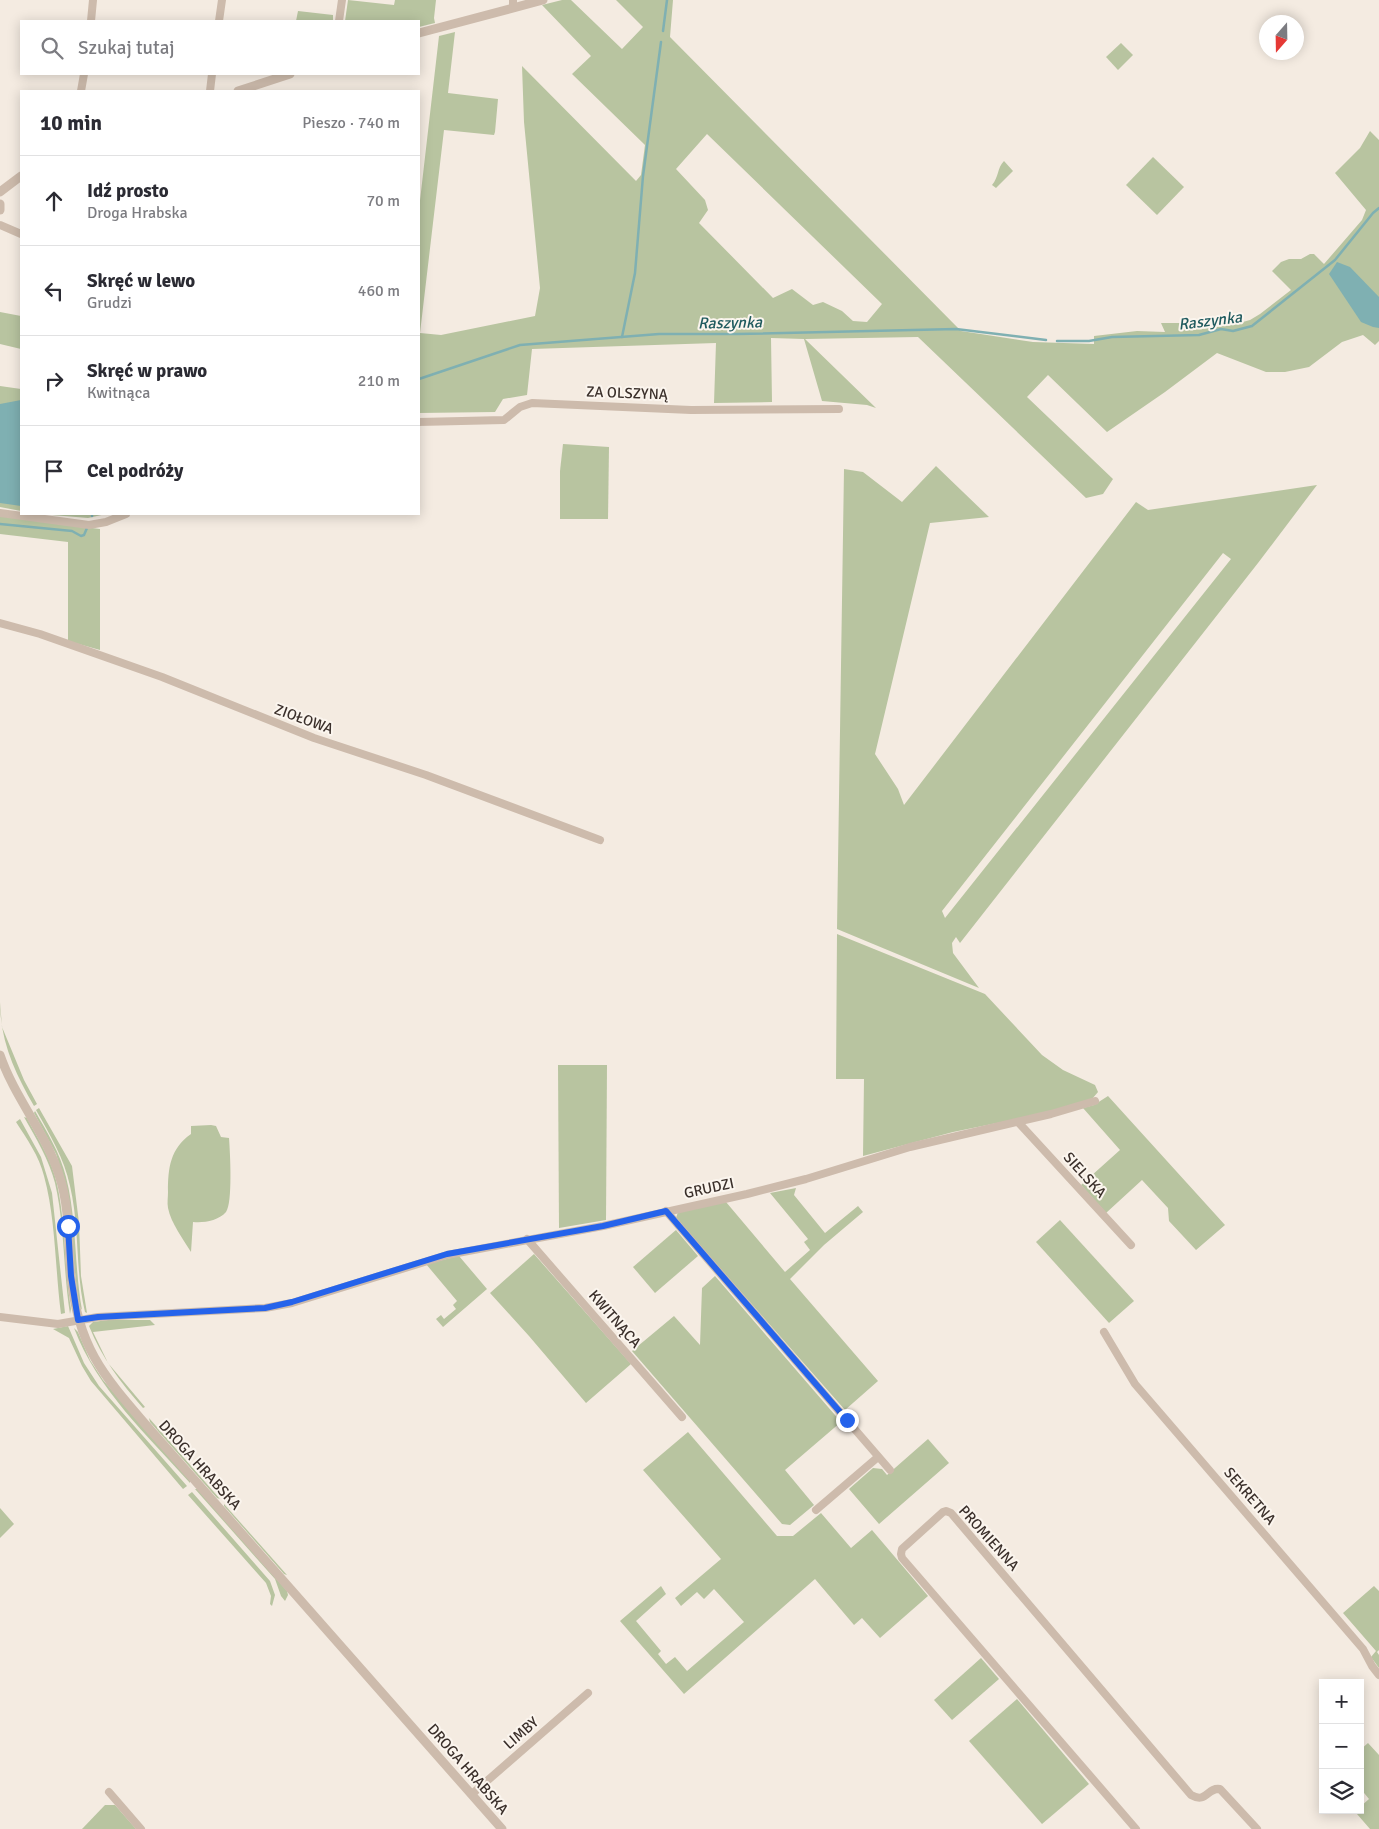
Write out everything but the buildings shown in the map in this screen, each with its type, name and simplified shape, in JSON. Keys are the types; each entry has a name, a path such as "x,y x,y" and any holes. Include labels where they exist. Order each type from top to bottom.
{"street":[{"path":"90,20 93,0"},
{"path":"219,20 222,0"},
{"path":"339,20 342,0"},
{"path":"420,34 513,4 543,0"},
{"path":"82,90 84,75"},
{"path":"210,90 212,75"},
{"path":"241,90 287,75"},
{"path":"0,192 20,177"},
{"path":"0,204 0,210"},
{"path":"0,225 20,234"},
{"name":"ZA OLSZYNĄ","path":"420,422 504,420 520,408 532,404 691,410 839,409"},
{"path":"0,513 89,525 106,522 124,515"},
{"name":"ZIOŁOWA","path":"0,622 162,677 281,726 426,775 600,840"},
{"name":"DROGA HRABSKA","path":"0,1055 14,1086 48,1146 60,1178 65,1200 71,1276 78,1320 94,1357 110,1382 502,1829"},
{"name":"GRUDZI","path":"0,1317 55,1324 98,1317 265,1308 292,1302 447,1254 603,1226 754,1192 806,1179 910,1147 1018,1122 1095,1101"},
{"name":"SIELSKA","path":"1018,1122 1131,1246"},
{"path":"666,1211 890,1470"},
{"name":"KWITNĄCA","path":"527,1239 682,1417"},
{"name":"SEKRETNA","path":"1104,1332 1135,1384 1363,1649 1379,1675"},
{"path":"816,1510 878,1457"},
{"name":"PROMIENNA","path":"1136,1829 902,1558 902,1549 943,1512 951,1513 1191,1795 1202,1798 1213,1790 1220,1789 1224,1791 1257,1829"},
{"name":"LIMBY","path":"472,1794 588,1694"},
{"path":"109,1792 142,1829"}],"green space":[{"path":"348,0 394,5 395,0 436,0 435,23 420,27 420,20 345,20"},
{"path":"562,0 571,0 622,49 643,27 616,0 673,0 670,37 961,331 1033,342 1094,344 1094,336 1137,331 1165,332 1161,323 1180,323 1200,329 1232,325 1250,320 1260,314 1291,290 1272,271 1281,262 1289,259 1301,259 1314,254 1324,264 1362,220 1366,210 1335,173 1360,148 1370,131 1379,140 1379,341 1375,345 1363,335 1342,342 1309,367 1285,372 1266,372 1217,353 1107,432 1048,375 1027,397 1113,479 1103,494 1086,498 918,337 805,339 876,408 867,405 822,401 804,339 771,338 772,402 714,403 716,343 532,349 527,395 503,399 495,412 420,413 420,333 441,335 535,316 540,288 524,122 522,66 636,181 641,175 645,145 572,74 591,56 542,5","holes":["707,134 882,304 867,322 853,321 842,311 823,302 813,305 792,289 773,298 699,223 708,210 705,200 676,169"]},
{"path":"298,11 333,15 333,20 296,20"},
{"path":"455,32 448,93 498,99 495,132 494,135 444,130 420,333 420,200 439,36"},
{"path":"1121,43 1133,55 1118,70 1106,57"},
{"path":"1153,157 1184,187 1157,215 1126,185"},
{"path":"1004,161 1013,171 996,188 992,185"},
{"path":"0,312 20,316 20,349 0,344"},
{"path":"0,386 20,389 20,511 0,507"},
{"path":"563,444 609,447 608,519 560,519 560,471"},
{"path":"936,466 989,517 930,523 875,754 898,789 904,805 1136,502 1148,510 1317,485 960,943 956,937 952,943 953,953 979,988 837,929 844,469 863,472 902,502","holes":["1223,553 1231,559 945,918 942,911"]},
{"path":"52,515 102,515 88,518"},
{"path":"0,516 100,529 100,650 68,641 68,542 0,534"},
{"path":"837,934 985,994 1042,1055 1063,1070 1095,1085 1098,1092 1092,1099 1042,1114 953,1132 863,1156 864,1079 836,1079"},
{"path":"2,1028 24,1080 37,1104 34,1106 15,1069"},
{"path":"558,1065 607,1065 606,1220 559,1228"},
{"path":"1108,1096 1225,1225 1196,1250 1169,1221 1168,1208 1142,1180 1106,1213 1081,1185 1120,1150 1083,1108 1094,1105"},
{"path":"39,1108 72,1166 79,1223 81,1276 87,1313 85,1312 82,1297 75,1218 70,1186 60,1156 36,1110"},
{"path":"35,1111 57,1151 70,1193 82,1310 77,1290 65,1183 56,1154 34,1113"},
{"path":"24,1117 27,1118 44,1150 57,1184 62,1215 70,1314 61,1216 55,1183 46,1158"},
{"path":"20,1119 41,1157 52,1193 65,1313 61,1314 48,1193 39,1162 16,1122"},
{"path":"191,1126 216,1126 221,1137 229,1138 230,1198 226,1212 219,1218 206,1222 193,1222 191,1252 174,1225 168,1208 170,1167 174,1153 191,1134"},
{"path":"796,1188 794,1195 825,1233 858,1206 863,1212 824,1245 790,1279 878,1381 845,1410 676,1218 678,1212 726,1202 785,1272 810,1250 804,1242 808,1239 770,1193"},
{"path":"1060,1220 1134,1301 1109,1323 1036,1242"},
{"path":"676,1230 698,1256 655,1293 633,1267"},
{"path":"534,1254 631,1364 586,1403 490,1293"},
{"path":"459,1256 487,1289 443,1327 436,1319 441,1315 444,1319 456,1309 453,1305 457,1301 426,1264"},
{"path":"715,1276 841,1422 785,1470 814,1505 790,1525 782,1524 632,1351 674,1316 700,1345 702,1288"},
{"path":"150,1320 155,1325 93,1332 107,1362 89,1326 93,1322"},
{"path":"68,1326 84,1363 99,1386 187,1486 183,1489 91,1381 69,1338 53,1329"},
{"path":"74,1328 78,1332 90,1360 103,1380 190,1480 190,1483 140,1429 109,1391 96,1371 84,1350"},
{"path":"109,1364 145,1407 143,1408"},
{"path":"149,1418 220,1499 217,1498 150,1422"},
{"path":"688,1432 777,1536 793,1536 821,1513 851,1548 872,1530 928,1596 880,1638 862,1618 854,1625 815,1579 684,1694 620,1621 661,1586 666,1594 636,1621 661,1651 658,1654 666,1664 675,1657 687,1671 744,1622 714,1589 704,1599 697,1592 681,1606 675,1598 721,1559 643,1470"},
{"path":"928,1439 949,1463 879,1524 849,1489 873,1468 882,1469 887,1475"},
{"path":"195,1489 198,1489 287,1591 288,1595 285,1601 281,1596 275,1579"},
{"path":"192,1492 270,1581 275,1595 272,1606 270,1604 271,1596 266,1583 188,1495"},
{"path":"224,1504 287,1575 284,1574"},
{"path":"0,1508 14,1524 0,1538"},
{"path":"1374,1586 1379,1591 1379,1650 1377,1652 1379,1655 1379,1668 1371,1657 1376,1651 1343,1613"},
{"path":"981,1658 999,1679 952,1720 934,1700"},
{"path":"1017,1699 1089,1784 1042,1824 969,1741"},
{"path":"1368,1743 1379,1755 1379,1829 1370,1829 1357,1814 1364,1814 1364,1803 1369,1799 1364,1793 1364,1746"},
{"path":"105,1805 115,1805 136,1829 82,1829"}],"water":[{"path":"1337,262 1350,267 1379,297 1379,328 1361,322 1329,274"},
{"path":"20,400 20,506 0,503 0,404"}],"waterway":[{"path":"663,31 667,0"},
{"path":"622,337 635,273 643,176 661,42"},
{"name":"Raszynka","path":"1057,341 1089,341 1112,337 1199,335 1221,329 1233,331 1252,326 1335,260 1379,208"},
{"name":"Raszynka","path":"420,379 520,345 659,334 956,329 1046,340"},
{"name":"Raszynka","path":"0,524 72,531 81,536 84,535 87,528"}],"route":[{"path":"68,1226 71,1276 78,1320 98,1317 265,1308 292,1302 447,1254 603,1226 666,1211 847,1420"}]}
